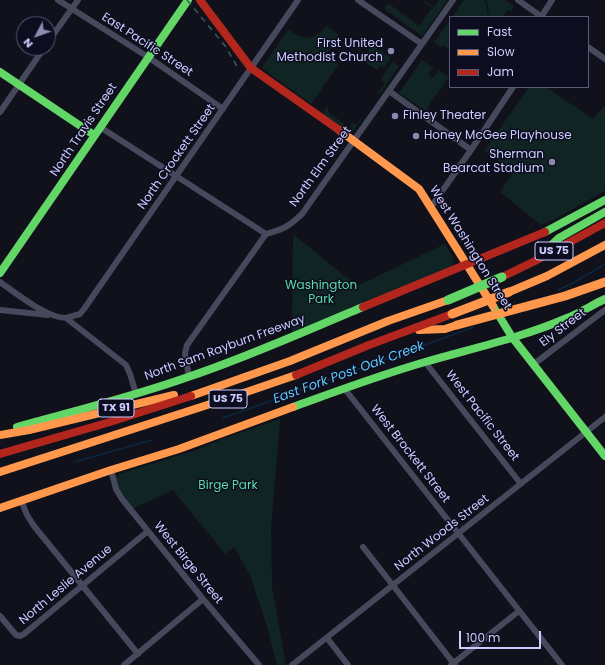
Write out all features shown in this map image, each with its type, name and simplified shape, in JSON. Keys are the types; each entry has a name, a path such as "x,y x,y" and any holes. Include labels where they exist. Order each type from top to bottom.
{"main road":[{"name":"North Travis Street","path":"0,273 188,0"},
{"name":"West Washington Street","path":"200,0 251,68 411,182 418,189 431,207 465,265 513,337 605,456"},
{"path":"0,72 94,135"},
{"name":"North Sam Rayburn Freeway","path":"0,434 189,377 260,350 549,230 605,200"},
{"path":"535,261 559,238 605,212"},
{"name":"US 75","path":"0,454 159,406 294,359 416,310 448,300 502,277 605,223"},
{"name":"US 75","path":"0,472 232,397 298,374 369,345 509,292 547,276 605,245"},
{"path":"408,331 445,328 565,296 605,282"},
{"path":"0,508 111,470 179,449 344,388 425,362 483,347 568,318 605,299"},
{"name":"TX 91","path":"0,434 29,430 233,381"}],"street":[{"name":"East Pacific Street","path":"58,0 148,57 223,109"},
{"path":"56,31 78,0"},
{"name":"North Crockett Street","path":"66,318 80,314 84,309 298,0"},
{"path":"358,0 422,44"},
{"name":"North Elm Street","path":"266,234 290,226 302,214 453,0"},
{"path":"518,0 540,16"},
{"path":"542,16 552,0"},
{"path":"589,48 605,59"},
{"path":"0,112 38,56"},
{"path":"431,207 512,88"},
{"path":"389,91 471,150"},
{"path":"100,127 266,234 187,345 185,353 189,377"},
{"path":"0,282 49,315"},
{"path":"0,310 66,318 126,365 136,394"},
{"name":"Ely Street","path":"534,364 605,310"},
{"name":"West Pacific Street","path":"425,362 521,484"},
{"name":"West Brockett Street","path":"344,388 562,665"},
{"name":"North Woods Street","path":"292,665 605,418"},
{"name":"West Birge Street","path":"111,470 116,489 122,499 259,665"},
{"path":"21,500 27,515 34,526 138,654"},
{"name":"North Leslie Avenue","path":"0,616 16,635 20,636 148,531"},
{"path":"363,547 454,664 519,611"},
{"path":"124,665 203,599"},
{"path":"327,638 348,665"}],"green space":[{"path":"439,0 448,0 422,36 384,9 388,3 419,26 432,8 424,2 425,1 434,7"},
{"path":"464,0 485,0 488,16 453,16"},
{"path":"487,0 505,0 514,6 511,11 508,9 503,16 489,16"},
{"path":"449,21 449,49 444,46 441,47 434,42"},
{"path":"327,27 340,36 326,55 339,64 311,104 263,69 263,66 287,31 289,30 294,34 308,38 313,37"},
{"path":"372,45 391,58 384,68 380,66 377,70 362,60"},
{"path":"422,60 433,68 428,74 433,78 439,70 449,77 442,86 445,90 441,88 427,108 430,111 429,113 399,93"},
{"path":"392,62 399,66 380,94 378,93 385,83 381,79"},
{"name":"Sherman Bearcat Stadium","path":"528,88 547,88 593,119 605,105 605,191 555,219 541,225 500,192 514,172 484,151"},
{"path":"326,107 328,108 328,112 351,129 351,124 357,124 363,117 352,133 350,133 323,114"},
{"name":"Washington Park","path":"293,234 357,286 445,244 454,262 450,268 292,335"},
{"name":"Birge Park","path":"280,419 271,527 272,587 286,665 277,665 266,623 250,575 234,547 225,554 173,490 132,509 119,490 116,479 119,474 199,449 222,439"}],"waterway":[{"name":"East Fork Post Oak Creek","path":"558,290 575,282 605,264"},
{"name":"East Fork Post Oak Creek","path":"223,418 474,327"},
{"name":"East Fork Post Oak Creek","path":"74,462 152,440"}],"railway":[{"path":"187,0 226,47 239,70"}],"traffic: fast":[{"path":"0,273 188,0"},
{"path":"0,72 94,135"},
{"path":"545,232 605,200"},
{"path":"544,252 559,238 605,212"},
{"path":"448,300 502,277"},
{"path":"293,407 392,372 550,325 572,316 605,299"},
{"path":"493,306 512,337 605,456"},
{"path":"17,427 124,397 188,377 254,352 363,307"}],"traffic: slow":[{"path":"339,130 419,189 493,306"},
{"path":"509,292 547,276 605,245"},
{"path":"457,325 565,296 605,282"},
{"path":"452,314 509,292"},
{"path":"191,396 290,361 388,321 448,300"},
{"path":"419,330 445,329 457,325"},
{"path":"0,472 296,375"},
{"path":"0,435 29,430 174,395"},
{"path":"0,508 111,470 179,449 293,407"}],"traffic: jam":[{"path":"200,0 251,68 339,130"},
{"path":"502,277 605,223"},
{"path":"363,307 545,232"},
{"path":"296,375 369,345 452,314"},
{"path":"0,454 110,422 191,396"}],"place":[{"name":"First United Methodist Church","path":"391,51"},
{"name":"Finley Theater","path":"395,116"},
{"name":"Honey McGee Playhouse","path":"416,136"},
{"name":"Sherman Bearcat Stadium","path":"552,162"}]}
